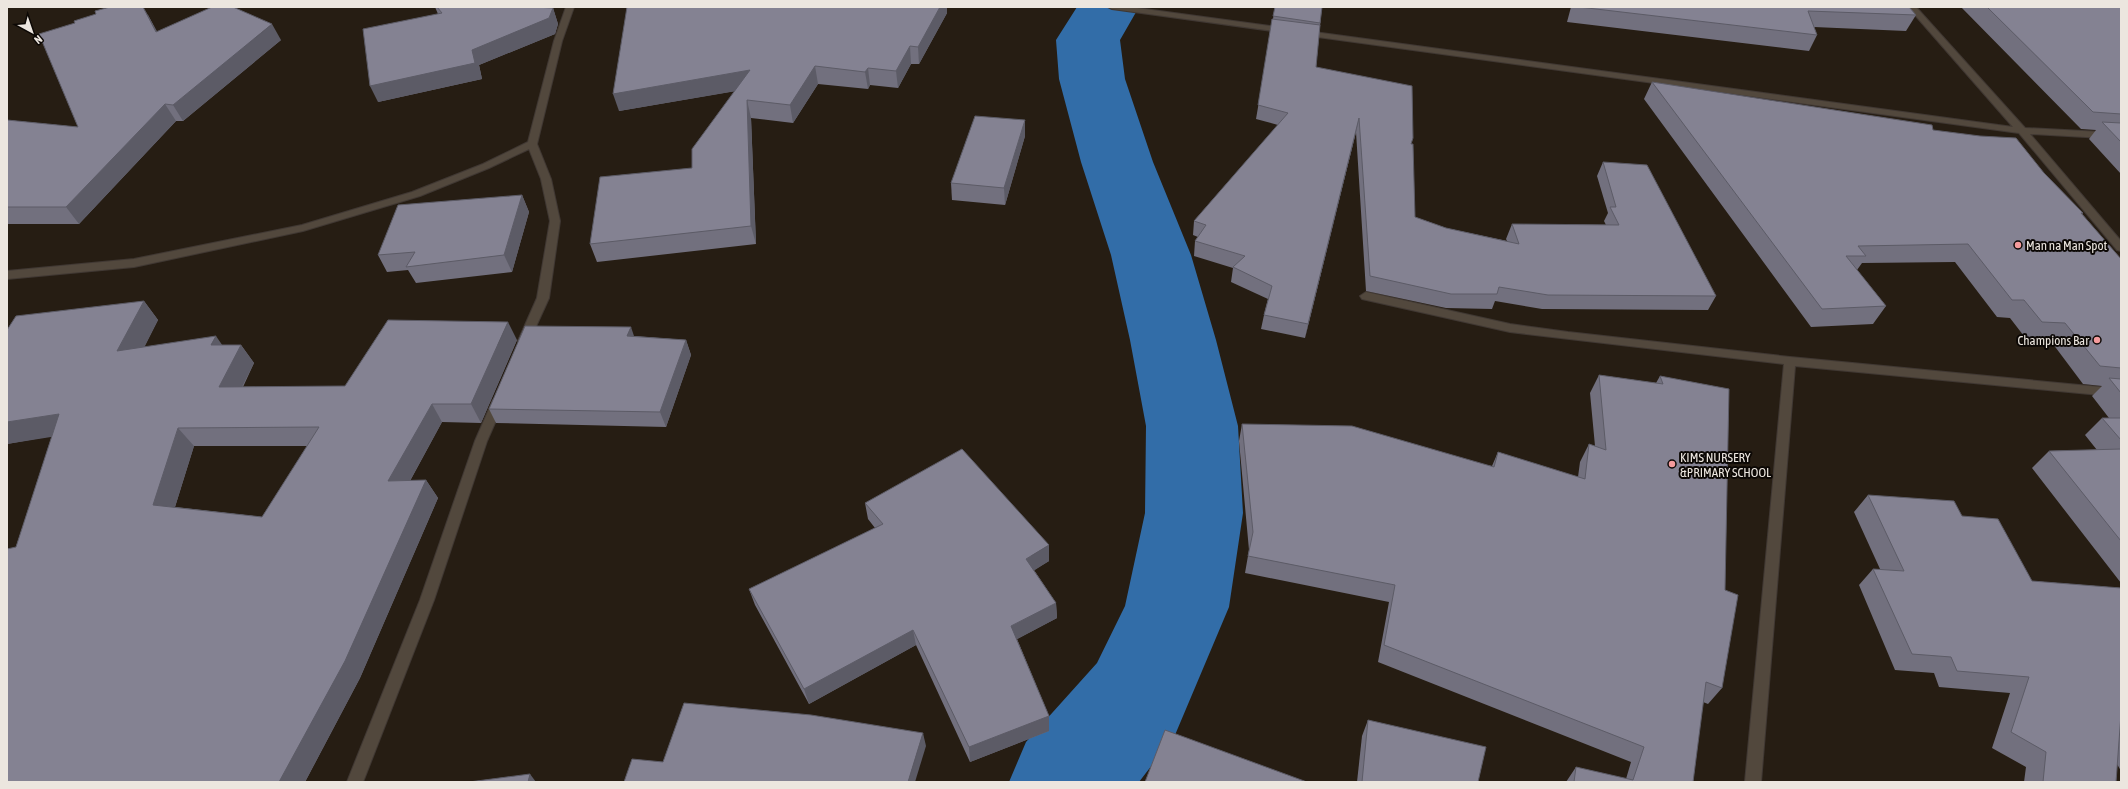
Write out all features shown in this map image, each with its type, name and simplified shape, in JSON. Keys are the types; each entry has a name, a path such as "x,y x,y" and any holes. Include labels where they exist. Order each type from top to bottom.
{"street":[{"path":"518,355 543,298 555,221 546,179 532,144 558,41 570,7"},
{"path":"1112,7 2022,131 2121,136"},
{"path":"1912,7 2022,131 2121,248"},
{"path":"7,275 134,263 303,228 416,194 486,166 532,144"},
{"path":"1366,296 1510,328 1568,336 1790,361 2121,393"},
{"path":"1753,782 1790,361"},
{"path":"355,782 427,600 481,441 502,391"}],"building":[{"path":"110,7 143,7 156,32 212,7 233,7 272,24 173,105 165,104 66,207 7,207 7,120 78,127 39,34 75,23 74,21 96,14 95,11"},
{"path":"437,7 553,8 549,18 472,50 475,63 370,86 363,29 442,13"},
{"path":"627,7 940,7 918,47 910,46 896,71 868,68 865,72 815,66 790,105 747,100 751,226 590,244 600,177 692,168 692,149 750,70 613,94"},
{"path":"1275,7 1322,7 1320,23 1273,16"},
{"path":"1579,7 1909,7 1916,15 1808,11 1817,35"},
{"path":"1987,7 2121,7 2121,114 2093,112"},
{"path":"1272,19 1320,25 1316,67 1412,86 1413,138 1411,144 1413,144 1415,217 1446,228 1519,244 1512,224 1619,225 1610,207 1616,207 1603,162 1647,165 1716,296 1548,295 1499,287 1497,294 1451,294 1370,276 1359,118 1308,324 1264,315 1272,286 1233,267 1245,256 1195,241 1206,225 1194,221 1288,113 1258,105"},
{"path":"1652,82 1932,125 1933,130 1980,136 2016,138 2044,173 2083,213 2081,213 2121,259 2121,368 2100,366 2065,323 2042,322 2024,300 2012,300 1968,244 1858,246 1866,256 1846,256 1886,306 1822,309"},
{"path":"975,116 1025,120 1004,188 951,183"},
{"path":"2102,122 2121,123 2121,142"},
{"path":"522,195 504,255 406,267 415,252 378,255 398,205"},
{"path":"144,301 117,351 216,336 211,345 241,345 219,387 345,386 388,320 508,322 471,404 432,404 388,481 426,480 345,661 279,782 7,782 7,549 16,547 59,414 7,422 7,330 16,316","holes":["319,427 262,517 153,505 178,428"]},
{"path":"525,326 631,327 627,336 686,340 660,412 489,409"},
{"path":"1599,375 1663,384 1660,376 1729,389 1725,590 1738,595 1722,688 1706,682 1693,782 1574,782 1576,767 1633,780 1644,747 1384,645 1395,585 1248,556 1253,532 1242,424 1352,426 1494,467 1498,452 1585,479 1589,444 1606,450"},
{"path":"2109,378 2121,379 2121,393"},
{"path":"2102,418 2121,418 2121,440"},
{"path":"962,449 1049,545 1026,559 1056,603 1011,626 1049,716 969,747 913,630 804,689 749,589 883,524 865,503"},
{"path":"2121,449 2121,541 2049,451"},
{"path":"1868,495 1954,501 1962,516 1998,519 2032,581 2121,588 2121,714 2116,782 2043,782 2046,752 2011,732 2029,677 1957,671 1951,657 1912,654 1873,569 1904,571"},
{"path":"684,703 811,715 923,733 908,782 624,782 632,759 663,762"},
{"path":"1368,720 1486,747 1478,782 1362,782"},
{"path":"1165,730 1307,782 1145,782"},
{"path":"530,774 528,782 469,782"}],"waterway":[{"path":"1067,782 1136,699 1177,607 1194,513 1192,426 1173,340 1151,255 1117,162 1092,79 1088,40 1108,7"}],"place":[{"name":"Man na Man Spot","path":"2018,245"},
{"name":"Champions Bar","path":"2097,340"},
{"name":"KIMS NURSERY &PRIMARY SCHOOL","path":"1672,464"}]}
